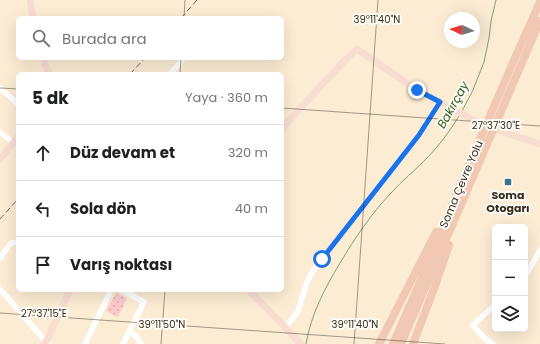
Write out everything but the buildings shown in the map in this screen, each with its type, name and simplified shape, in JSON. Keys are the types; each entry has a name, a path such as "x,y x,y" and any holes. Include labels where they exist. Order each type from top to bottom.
{"highway":[{"name":"Soma Çevre Yolu","path":"401,344 514,60 540,2"},
{"name":"Soma Çevre Yolu","path":"393,344 435,248 540,21"},
{"path":"379,344 464,186"},
{"path":"412,344 435,286 464,186"}],"main road":[{"path":"30,0 33,16"},
{"path":"284,126 357,49 417,90 478,122"},
{"path":"44,60 48,72"},
{"path":"500,131 540,144"},
{"path":"0,159 16,140"},
{"path":"46,343 69,292"},
{"path":"251,292 301,344"}],"street":[{"path":"172,72 182,60"},
{"path":"0,88 16,102"},
{"path":"287,329 298,311 306,285 312,272 444,104"},
{"path":"0,132 16,140"},
{"path":"0,258 11,243 16,242"},
{"path":"528,272 540,250"},
{"path":"0,289 46,343"},
{"path":"85,344 110,292"},
{"path":"123,344 144,302 132,292"},
{"path":"492,308 473,325 482,337 493,344"},
{"path":"129,331 136,336 141,344"}],"shaded area":[{"path":"116,293 127,298 118,317 106,311"}],"waterway":[{"name":"Bakırçay","path":"462,111 473,90 484,62 496,0"},
{"name":"Bakırçay","path":"306,344 311,322 319,302 334,272 357,235 384,201 435,149 459,116"}],"railway":[{"path":"183,16 197,0"},
{"path":"132,72 143,60"},
{"path":"0,219 16,201"}],"place":[{"name":"Soma Otogarı","path":"508,182"}],"route":[{"path":"322,259 419,135 440,102 417,90"}]}
